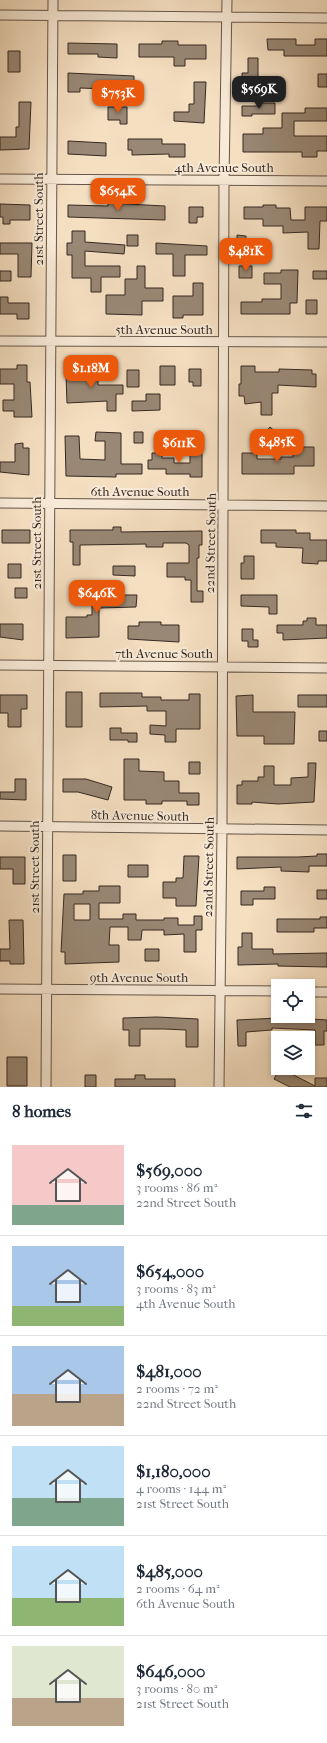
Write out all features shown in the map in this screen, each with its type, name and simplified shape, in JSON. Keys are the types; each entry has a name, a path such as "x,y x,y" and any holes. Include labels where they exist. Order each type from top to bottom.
{"street":[{"name":"21st Street South","path":"46,1087 53,0"},
{"name":"22nd Street South","path":"219,1087 224,505 224,180 227,0"},
{"path":"0,16 327,18"},
{"name":"4th Avenue South","path":"0,179 327,181"},
{"name":"5th Avenue South","path":"0,341 327,342"},
{"name":"6th Avenue South","path":"0,503 327,506"},
{"name":"7th Avenue South","path":"0,665 327,668"},
{"name":"8th Avenue South","path":"0,826 327,830"},
{"name":"9th Avenue South","path":"0,989 271,991"},
{"path":"315,992 327,992"}],"building":[{"path":"267,39 296,39 296,45 315,45 315,39 327,39 327,56 284,56 284,50 268,50"},
{"path":"162,41 178,41 178,45 206,45 206,59 185,59 185,66 174,66 174,57 139,57 139,44 162,44"},
{"path":"68,43 117,44 117,58 98,57 98,54 68,54"},
{"path":"8,51 20,51 20,72 8,72"},
{"path":"248,58 258,58 258,79 252,79 252,92 242,91 242,73 248,73"},
{"path":"68,73 134,76 134,90 80,88 80,92 68,92"},
{"path":"318,74 327,74 327,87 318,87"},
{"path":"194,82 206,82 204,123 174,121 174,112 189,112 189,104 194,104"},
{"path":"19,102 31,102 29,149 0,150 0,137 16,137 16,127 19,127"},
{"path":"261,103 275,103 275,114 252,114 252,116 242,116 242,106 261,106"},
{"path":"108,107 127,107 127,124 120,124 120,120 108,120"},
{"path":"305,108 327,108 327,121 294,121 294,136 327,136 327,151 317,151 317,157 302,157 302,152 243,152 243,134 263,134 263,128 282,128 282,113 305,113"},
{"path":"128,139 162,139 162,144 185,144 185,157 169,157 169,154 132,155 132,150 128,150"},
{"path":"68,141 106,143 106,156 68,154"},
{"path":"108,203 165,206 165,220 68,217 68,205 108,206"},
{"path":"0,204 30,205 30,220 10,220 10,224 3,224 3,217 0,217"},
{"path":"263,205 276,205 276,208 290,208 291,220 305,220 305,207 327,207 327,221 320,221 319,249 308,249 308,232 283,233 283,226 263,226 263,219 244,219 244,207 263,207"},
{"path":"189,207 203,207 203,217 197,217 197,223 189,223"},
{"path":"72,231 85,231 85,242 125,245 124,254 85,251 85,266 120,266 120,277 101,277 101,292 91,292 91,278 72,278 72,255 67,255 67,243 72,243"},
{"path":"127,235 138,235 138,246 127,246"},
{"path":"237,235 246,236 246,250 237,249"},
{"path":"0,243 32,243 31,277 18,277 18,254 0,254"},
{"path":"156,243 207,246 207,255 185,255 185,276 173,276 173,254 156,254"},
{"path":"137,266 145,266 145,288 163,288 163,301 142,301 142,315 106,314 106,295 125,295 125,279 137,279"},
{"path":"239,266 252,266 252,278 239,278"},
{"path":"281,270 298,270 297,303 290,303 290,314 241,314 241,302 262,302 262,299 281,299 281,284 264,284 264,273 281,273"},
{"path":"0,271 11,271 11,281 0,281"},
{"path":"313,271 327,271 327,279 313,279"},
{"path":"193,283 203,283 203,315 183,315 183,318 173,318 173,296 193,296"},
{"path":"0,297 8,297 8,303 29,303 29,319 17,319 17,314 0,314"},
{"path":"306,300 317,300 317,314 306,314"},
{"path":"17,365 27,365 27,382 30,382 32,417 14,417 14,411 3,411 3,400 14,400 14,384 0,384 0,369 17,369"},
{"path":"160,366 175,366 175,385 160,385"},
{"path":"241,366 255,366 255,372 279,372 279,369 312,370 312,374 316,374 316,387 278,385 278,393 272,393 272,415 261,415 261,402 245,404 244,396 239,396"},
{"path":"88,367 98,367 98,385 123,385 123,394 116,394 116,411 107,411 107,401 67,403 66,375 87,374"},
{"path":"189,369 201,369 201,386 193,386 193,382 189,382"},
{"path":"127,370 139,370 139,387 127,387"},
{"path":"146,394 160,394 160,410 132,411 132,401 146,401"},
{"path":"270,427 277,433 271,441 263,435"},
{"path":"96,432 121,433 121,464 142,464 142,474 116,474 116,477 66,476 65,436 79,436 80,459 105,460 105,441 95,441"},
{"path":"134,432 143,432 143,443 134,443"},
{"path":"23,443 23,448 29,448 29,475 0,472 0,462 15,462 15,444"},
{"path":"190,447 202,447 202,477 190,477 190,474 166,474 166,469 148,469 148,460 152,460 152,453 162,453 162,458 174,458 174,463 190,463"},
{"path":"303,447 314,447 314,466 294,466 294,474 242,474 242,453 257,453 257,459 281,459 281,457 293,457 293,450 303,450"},
{"path":"113,527 121,527 121,532 202,531 202,545 199,545 199,558 197,558 197,591 203,591 203,602 191,602 191,580 185,580 185,577 167,577 167,563 189,563 189,545 186,543 163,543 163,547 146,547 146,544 80,545 80,565 73,565 73,542 70,542 70,530 113,530"},
{"path":"2,530 30,530 30,543 2,543"},
{"path":"261,530 296,530 296,533 310,533 310,540 327,540 327,561 318,561 318,564 302,563 303,548 276,547 276,543 261,543"},
{"path":"244,556 254,556 254,579 241,579 241,563 244,563"},
{"path":"8,564 21,564 21,578 8,578"},
{"path":"113,566 135,566 135,576 113,575"},
{"path":"15,588 27,588 27,598 15,598"},
{"path":"92,591 123,592 123,595 137,595 136,607 99,608 99,637 66,638 66,617 87,617 87,615 92,615"},
{"path":"241,595 277,595 277,614 269,614 269,607 241,606"},
{"path":"307,618 316,618 316,625 327,625 327,638 283,640 283,633 277,633 277,625 303,625 303,621 307,621"},
{"path":"139,622 161,622 161,625 179,625 179,642 128,639 128,626 139,626"},
{"path":"0,624 23,624 23,640 0,637"},
{"path":"242,629 253,629 253,640 258,640 258,647 248,647 248,641 242,641"},
{"path":"66,692 82,692 82,727 66,727"},
{"path":"100,693 142,693 142,697 161,697 161,700 189,700 189,694 200,694 200,729 176,729 176,742 165,742 165,735 150,734 150,725 166,726 166,711 147,711 147,706 100,707"},
{"path":"0,695 27,695 27,709 21,709 21,727 8,727 8,713 0,713"},
{"path":"253,695 253,712 295,712 294,744 264,744 264,736 237,736 236,696"},
{"path":"298,695 327,695 327,707 298,707"},
{"path":"110,728 121,728 121,733 137,733 137,742 128,742 128,740 110,740"},
{"path":"319,731 327,731 327,741 319,741"},
{"path":"124,759 139,759 139,771 164,772 164,781 179,781 179,793 199,793 199,805 187,805 187,801 162,801 162,804 146,804 146,800 124,800"},
{"path":"189,762 200,762 200,774 189,774"},
{"path":"308,763 316,763 314,802 278,804 252,802 252,804 237,804 237,785 242,785 242,781 258,781 258,777 264,777 264,766 274,766 274,785 291,785 291,778 308,777"},
{"path":"15,779 26,779 26,800 0,799 0,792 15,792"},
{"path":"63,779 86,779 112,787 108,800 78,792 63,792"},
{"path":"317,854 327,854 327,866 309,866 309,872 281,871 281,867 237,869 237,857 298,857 317,856"},
{"path":"63,855 76,855 76,881 63,881"},
{"path":"184,856 199,856 196,906 176,906 176,898 163,898 163,882 176,882 176,878 183,878"},
{"path":"0,857 25,857 25,884 13,884 13,869 0,869"},
{"path":"128,865 148,865 148,877 128,877"},
{"path":"99,886 120,886 120,903 99,903 99,919 123,919 123,914 136,914 136,920 164,920 164,918 178,918 178,925 194,925 194,916 202,916 202,930 196,930 196,952 184,952 184,934 164,935 164,930 142,930 141,940 128,940 128,927 110,927 109,945 119,945 119,962 65,964 65,952 61,952 64,894 83,894 83,891 99,891","holes":["74,904 90,904 90,920 74,920"]},
{"path":"264,887 275,887 275,899 253,899 253,905 241,905 241,891 264,891"},
{"path":"317,890 327,890 327,899 317,899"},
{"path":"320,917 327,917 327,928 314,928 314,932 277,932 277,919 320,919"},
{"path":"9,920 23,920 24,964 10,964 10,961 0,961 0,949 10,949"},
{"path":"242,933 252,933 252,949 273,949 273,954 327,953 327,967 278,966 278,964 238,965 238,947 242,947"},
{"path":"145,949 159,949 159,961 145,961"},
{"path":"157,1017 198,1019 198,1047 186,1047 186,1030 164,1029 140,1029 140,1046 129,1046 129,1030 123,1030 123,1018"},
{"path":"271,1018 271,1023 315,1023 315,1019 327,1020 327,1031 324,1031 324,1045 315,1045 315,1030 272,1028 272,1030 246,1032 246,1046 238,1046 237,1020"},
{"path":"7,1057 27,1057 27,1086 7,1086"},
{"path":"85,1075 96,1075 96,1087 85,1087"},
{"path":"135,1075 145,1075 145,1079 175,1079 175,1087 115,1087 115,1079 135,1079"},
{"path":"276,1075 294,1075 315,1086 315,1078 327,1078 327,1087 290,1087 274,1079"}]}
